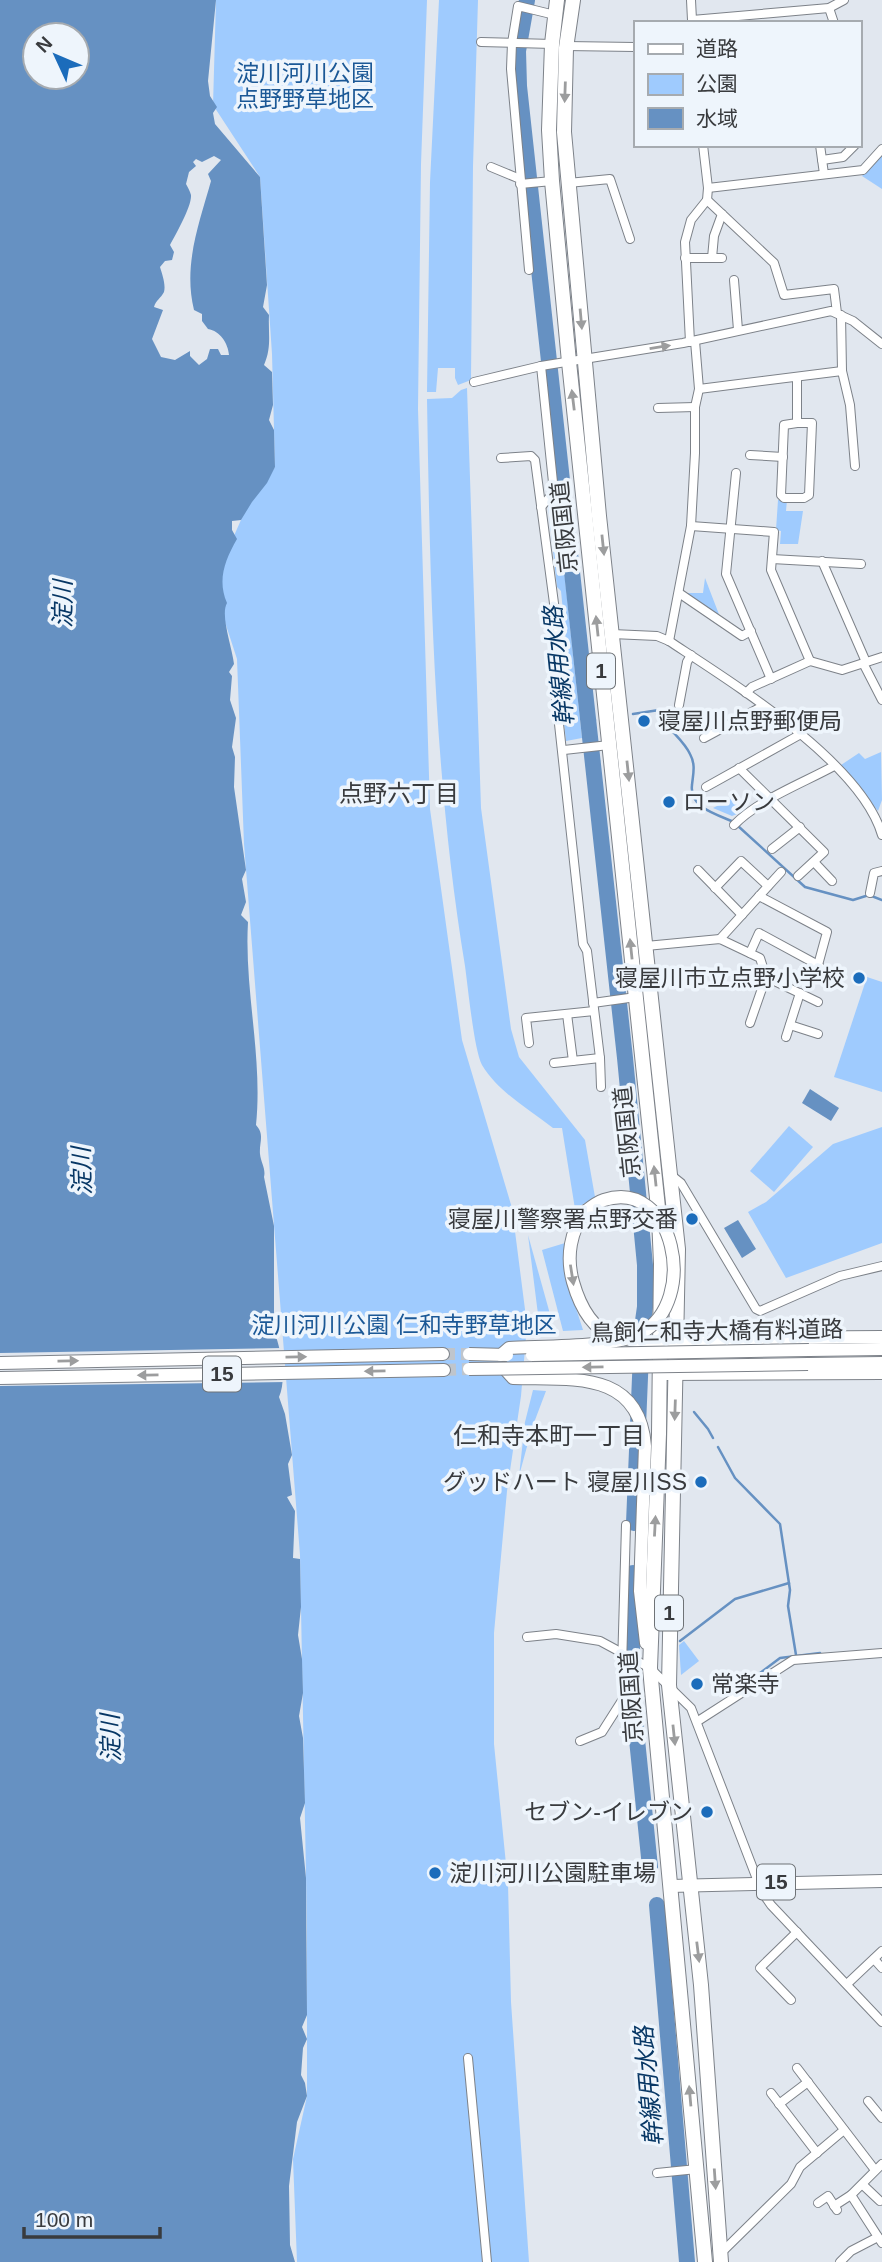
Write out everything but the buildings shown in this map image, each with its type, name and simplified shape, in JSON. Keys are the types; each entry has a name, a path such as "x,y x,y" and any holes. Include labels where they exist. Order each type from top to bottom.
{"highway":[{"name":"京阪国道","path":"557,0 555,15 564,132 585,359 678,1249 669,1685 701,1985 721,2258"},
{"name":"京阪国道","path":"573,0 559,45 547,182 563,363 630,998 659,1217 662,1264 659,1434 650,1668 670,1886 691,2170 705,2262"}],"main road":[{"path":"501,1355 509,1348 620,1341 647,1329 666,1310 674,1276 669,1237 656,1214 638,1200 622,1197 603,1200 586,1211 578,1221 570,1240 572,1278 581,1307 597,1326 612,1336 660,1342 882,1337"},
{"name":"鳥飼仁和寺大橋有料道路","path":"469,1354 882,1349"},
{"name":"15","path":"0,1363 443,1354"},
{"name":"鳥飼仁和寺大橋有料道路","path":"469,1369 882,1363"},
{"path":"503,1368 513,1378 586,1380 604,1384 615,1390 635,1409 643,1427 645,1446 640,1591 650,1668"},
{"name":"15","path":"0,1378 444,1370"},
{"path":"659,1374 882,1373"},
{"name":"15","path":"670,1886 882,1881"}],"street":[{"path":"691,0 692,21"},
{"path":"702,21 829,8 844,0"},
{"path":"530,270 511,69 512,43 518,6 555,15"},
{"path":"829,8 833,21"},
{"path":"481,42 634,47"},
{"path":"669,641 691,526 695,407 699,388 685,242 691,220 707,200 703,147"},
{"path":"820,147 824,174"},
{"path":"822,160 843,157 855,147"},
{"path":"708,188 863,170 882,149"},
{"path":"491,167 520,181 547,182"},
{"path":"569,183 610,179 630,239"},
{"path":"707,200 774,263 784,295 834,289 839,314 842,371 850,405 855,466"},
{"path":"712,258 714,236 722,214"},
{"path":"685,258 722,258"},
{"path":"734,280 738,330"},
{"path":"474,382 542,366 693,341 831,312 839,314 882,344"},
{"path":"541,507 554,492 542,366"},
{"path":"699,388 842,371"},
{"path":"797,377 797,423"},
{"path":"658,408 695,407"},
{"path":"797,423 812,423 809,495 804,498 784,498 781,495 784,425 797,423"},
{"path":"750,455 783,457"},
{"path":"501,458 531,456 535,460 561,656 554,669 583,944 587,951 600,1058 601,1087"},
{"path":"736,473 726,574 771,679"},
{"path":"691,526 774,532 771,570 810,661"},
{"path":"772,559 861,564"},
{"path":"822,561 882,700"},
{"path":"679,593 742,636 751,631"},
{"path":"612,634 657,636 669,641 746,693 801,734 848,780 877,818 882,835"},
{"path":"679,705 687,662 691,655"},
{"path":"746,693 752,687 810,661 842,670 882,657"},
{"path":"704,738 763,706"},
{"path":"706,787 801,734"},
{"path":"564,750 603,746"},
{"path":"734,825 772,799 834,766"},
{"path":"739,768 824,852 798,876"},
{"path":"772,849 800,827"},
{"path":"715,888 741,861 768,886"},
{"path":"814,862 832,881"},
{"path":"698,870 741,915"},
{"path":"870,893 874,873 882,870"},
{"path":"720,939 781,872"},
{"path":"750,953 759,933 821,968 827,932 759,896"},
{"path":"646,946 720,939 760,958 766,977 750,1023"},
{"path":"766,977 818,1002"},
{"path":"786,1037 800,993"},
{"path":"529,1043 526,1018 567,1014 610,1000 630,998"},
{"path":"567,1014 573,1061"},
{"path":"790,1025 818,1034"},
{"path":"554,1063 600,1058"},
{"path":"670,1174 681,1183 756,1309 760,1311 840,1276 882,1266"},
{"path":"580,1741 602,1732 623,1699 626,1525"},
{"path":"627,1550 640,1550"},
{"path":"527,1637 556,1634 578,1636 622,1651 650,1668 691,1707 771,1905 882,2022"},
{"path":"698,1721 793,1660 882,1653"},
{"path":"790,2000 760,1968 797,1932"},
{"path":"847,1984 882,1951"},
{"path":"874,1959 882,1968"},
{"path":"468,2057 487,2262"},
{"path":"797,2068 844,2130 879,2167 836,2208 828,2196 818,2203"},
{"path":"779,2104 808,2082"},
{"path":"771,2093 817,2153"},
{"path":"868,2101 882,2118"},
{"path":"721,2258 791,2184 800,2167 844,2130"},
{"path":"657,2173 691,2170"},
{"path":"863,2185 879,2202"},
{"path":"840,2262 850,2251 880,2240 851,2195"}],"green space":[{"name":"淀川河川公園 仁和寺野草地区","path":"216,0 427,0 421,164 418,409 430,809 462,1040 512,1208 527,1325 521,1396 507,1491 494,1633 494,1744 508,1884 511,2002 529,2262 297,2262 293,2159 307,2096 307,1929 300,1555 244,844 237,659 224,619 219,570 244,513 275,467 272,354 260,177 213,105"},
{"path":"439,0 478,0 471,380 458,385 455,368 438,368 436,392 427,392 430,182"},
{"path":"882,155 882,189 862,176"},
{"path":"467,388 481,808 511,1029 519,1057 585,1140 595,1197 575,1209 562,1128 553,1128 515,1100 497,1084 482,1065 474,1033 455,895 440,754 430,541 427,399 452,398"},
{"path":"778,500 787,500 786,511 803,511 798,544 780,544 781,531 776,530"},
{"path":"557,505 582,738 566,741 558,666 567,652 548,506"},
{"path":"705,578 720,617 687,593 703,593"},
{"path":"881,752 882,800 878,811 841,765 859,753 865,759"},
{"path":"733,798 747,810 732,816 713,808"},
{"path":"867,977 882,982 882,1092 834,1077"},
{"path":"789,1126 813,1147 774,1192 750,1171"},
{"path":"882,1127 882,1243 786,1278 748,1212 766,1202 833,1144"},
{"path":"528,1235 555,1332 540,1330"},
{"path":"565,1243 566,1277 583,1330 563,1331 542,1250"},
{"path":"533,1390 546,1391 532,1428 519,1476 525,1422"},
{"path":"684,1641 699,1661 681,1675 679,1645"}],"water":[{"name":"淀川","path":"0,0 216,0 208,81 210,96 217,107 213,113 215,124 260,177 267,285 263,307 269,315 269,346 264,365 272,372 273,405 269,420 274,430 275,467 241,520 232,521 232,530 237,539 226,562 223,586 227,603 226,623 234,664 229,672 232,676 230,700 236,718 232,747 235,757 234,787 246,870 242,879 246,902 241,915 248,922 247,947 257,1074 256,1125 261,1135 260,1154 274,1226 274,1331 283,1373 279,1397 285,1414 292,1455 288,1464 292,1495 287,1497 295,1511 293,1558 300,1559 301,1607 298,1635 303,1693 299,1716 303,1738 305,1803 300,1818 306,1878 307,2015 302,2027 307,2039 303,2048 301,2075 307,2096 297,2122 289,2186 290,2245 295,2262 0,2262","holes":["214,156 221,160 208,174 211,181 197,229 190,277 194,310 202,314 202,321 208,329 223,338 229,355 221,355 218,349 210,349 207,359 199,365 190,356 190,351 175,360 161,357 152,339 163,310 154,307 164,292 160,267 165,261 172,260 174,252 170,245 191,200 186,184 189,172 196,166 193,162 196,159 202,162"]},
{"path":"810,1089 839,1108 831,1121 802,1103"},
{"path":"738,1220 756,1249 742,1258 724,1228"}],"pier":[{"path":"283,1348 286,1382 0,1386 0,1353"}],"waterway":[{"name":"幹線用水路","path":"527,0 518,51 519,86 625,1058 645,1265 642,1328"},
{"path":"633,714 659,710 692,758 692,793 695,800 706,810 734,822"},
{"name":"幹線用水路","path":"587,721 595,720"},
{"name":"幹線用水路","path":"591,758 599,761"},
{"path":"738,826 805,887 853,900 869,895 882,900"},
{"name":"幹線用水路","path":"634,1523 641,1353"},
{"path":"694,1412 713,1438"},
{"path":"718,1447 735,1478 780,1524 796,1655"},
{"name":"幹線用水路","path":"632,1649 633,1573"},
{"path":"680,1641 735,1599 789,1583"},
{"path":"760,1673 780,1658 820,1653"},
{"name":"幹線用水路","path":"628,1676 650,1867"},
{"name":"幹線用水路","path":"657,1905 687,2262"}],"tunnel":[{"path":"443,1354 469,1354"},
{"path":"444,1370 469,1369"}],"place":[{"name":"寝屋川点野郵便局","path":"644,721"},
{"name":"ローソン","path":"669,802"},
{"name":"寝屋川市立点野小学校","path":"859,978"},
{"name":"寝屋川警察署点野交番","path":"692,1219"},
{"name":"グッドハート 寝屋川SS","path":"701,1482"},
{"name":"常楽寺","path":"697,1684"},
{"name":"セブン-イレブン","path":"707,1812"},
{"name":"淀川河川公園駐車場","path":"435,1873"}],"district":[{"name":"点野六丁目","path":"399,794"},
{"name":"仁和寺本町一丁目","path":"549,1436"}],"park label":[{"name":"淀川河川公園 点野野草地区","path":"305,86"}]}
